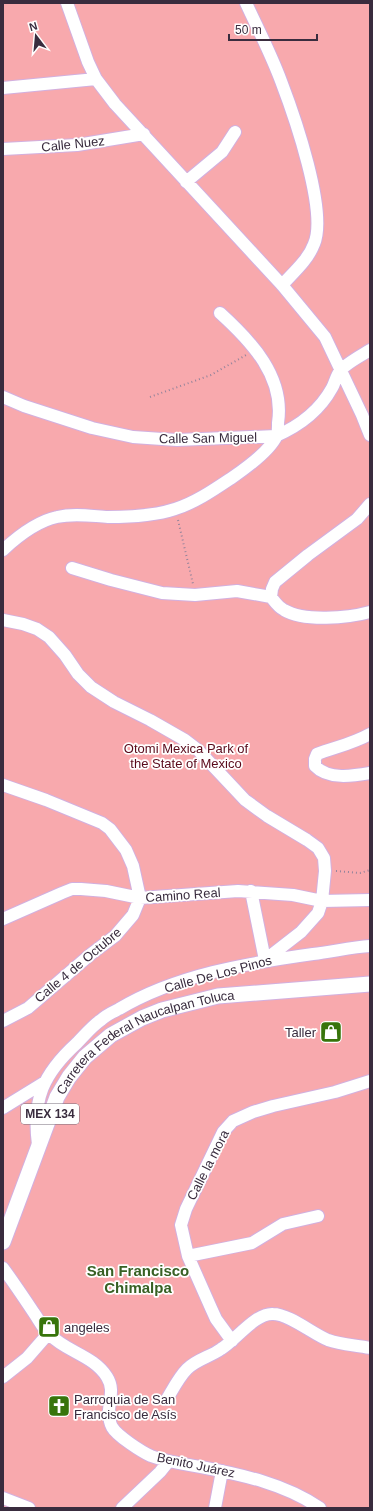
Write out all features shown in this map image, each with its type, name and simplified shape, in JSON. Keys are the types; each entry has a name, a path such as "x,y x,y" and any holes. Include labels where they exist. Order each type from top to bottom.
{"main road":[{"name":"Carretera Federal Naucalpan Toluca","path":"3,1242 6,1225 57,1097 69,1077 85,1057 111,1035 142,1018 181,1005 218,996 370,984"}],"street":[{"path":"67,3 79,40 96,79 115,104 282,285 325,337 370,434"},
{"path":"246,3 281,80 311,174 316,208 317,225 315,243 303,262 282,285"},
{"path":"3,88 96,79"},
{"path":"186,182 222,152 235,132"},
{"name":"Calle Nuez","path":"3,149 76,146 144,134"},
{"path":"3,550 28,531 43,522 56,517 71,515 109,517 143,515 175,509 205,494 240,472 264,452 276,436 280,411 273,377 255,349 236,327 220,313"},
{"path":"340,370 370,350"},
{"name":"Calle San Miguel","path":"3,397 24,406 92,428 133,437 177,440 276,436 306,419 319,406 331,389 340,370"},
{"path":"370,504 357,519 308,555 275,582 271,597 277,606 284,611 302,616 327,618 370,612"},
{"path":"72,568 162,593 195,595 237,591 271,597"},
{"path":"3,620 23,624 37,629 49,637 65,655 78,674 91,686 114,702 185,740 198,750 245,800 267,816 318,848 324,858 325,871 322,900 318,913 312,922 265,960 251,891"},
{"path":"370,734 357,742 317,754 315,759 315,766 320,771 329,774 345,776 370,773"},
{"path":"3,785 46,800 102,823 110,829 126,850 133,866 140,898"},
{"name":"Camino Real","path":"3,919 72,890 92,889 140,898 251,891 293,895 322,900 370,900"},
{"name":"Calle 4 de Octubre","path":"3,1021 28,1008 114,936 133,915 140,898"},
{"name":"Calle De Los Pinos","path":"38,1145 36,1107 45,1082 58,1062 101,1020 132,1001 170,985 265,960 370,946"},
{"name":"Calle la mora","path":"232,1341 216,1319 188,1256 182,1225 186,1209 223,1132 233,1121 254,1112 335,1092 370,1081"},
{"path":"3,1108 45,1082"},
{"path":"188,1256 252,1243 283,1224 318,1216"},
{"name":"Benito Juárez","path":"3,1268 48,1334 61,1345 89,1359 101,1369 111,1384 109,1420 113,1429 121,1436 149,1455 168,1462 222,1471 266,1482 303,1497 320,1508"},
{"path":"167,1399 186,1370 196,1362 221,1350 254,1321 266,1315 273,1314 285,1316 315,1334 330,1340 345,1345 370,1348"},
{"path":"3,1378 27,1358 48,1334"},
{"path":"122,1508 160,1472 168,1462"},
{"path":"215,1508 222,1471"},
{"path":"3,1498 29,1508"}],"path":[{"path":"150,396 211,375 255,349"},
{"path":"175,509 195,595"},
{"path":"325,871 360,873 370,870"}],"green space":[{"name":"Otomi Mexica Park of the State of Mexico","path":"3,3 370,3 370,1508 3,1508"}],"place":[{"name":"Taller","path":"331,1032"},
{"name":"angeles","path":"49,1327"},
{"name":"Parroquia de San Francisco de Asís","path":"59,1406"}],"district":[{"name":"San Francisco Chimalpa","path":"138,1278"}]}
